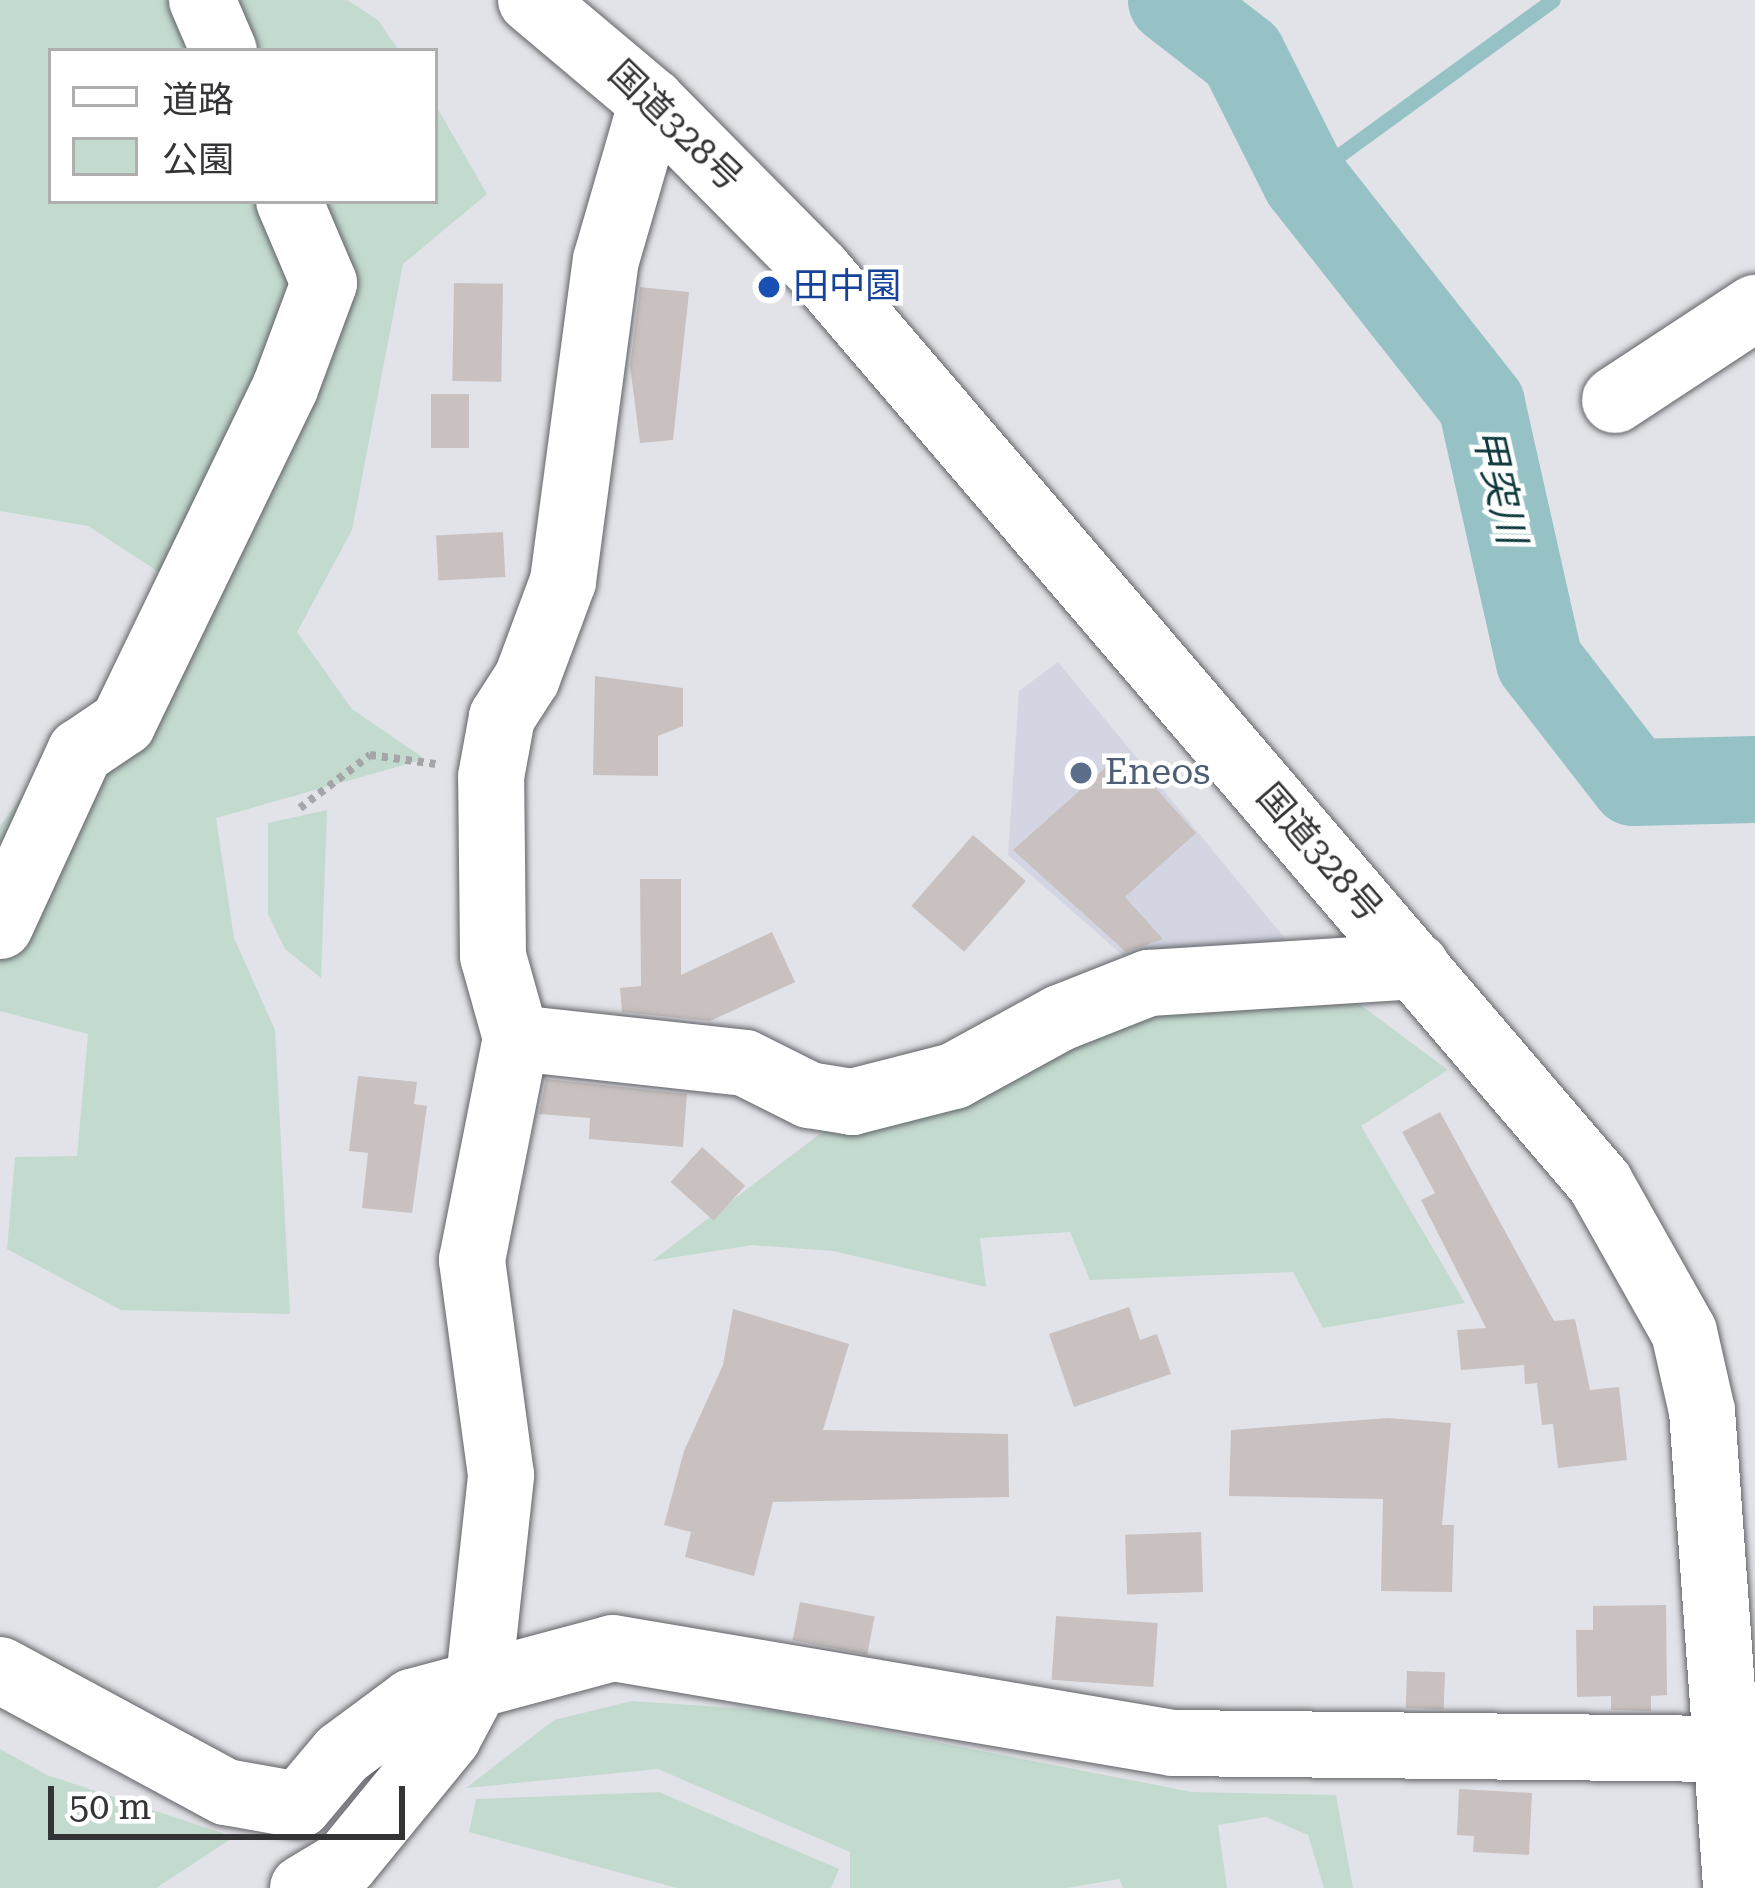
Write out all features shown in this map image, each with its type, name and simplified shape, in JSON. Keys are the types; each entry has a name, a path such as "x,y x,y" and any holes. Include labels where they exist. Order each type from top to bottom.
{"main road":[{"path":"202,0 223,48"},
{"name":"国道328号","path":"560,8 819,271 1600,1183 1684,1332 1712,1502 1738,1778 1736,1888"},
{"path":"303,1888 345,1863 448,1737 479,1679 501,1475 472,1260 516,1038 493,956 491,771 502,717 527,678 563,581 606,260 652,102"},
{"path":"0,926 80,752 123,723 285,388 324,283 290,204"},
{"path":"1615,400 1755,308"},
{"path":"516,1038 746,1063 809,1095 852,1102 954,1076 1060,1018 1149,983 1416,966"},
{"path":"0,1670 226,1792 299,1805 366,1732 412,1702 479,1679 613,1648 1173,1743 1738,1778"}],"path":[{"path":"300,808 370,755 491,771"}],"shaded area":[{"name":"Eneos","path":"1058,662 1302,959 1143,973 1008,855 1019,691"}],"green space":[{"path":"0,0 347,0 378,20 397,48 48,48 48,204 438,204 438,109 487,194 403,264 352,530 297,632 352,709 425,759 216,818 234,938 275,1030 290,1314 121,1310 7,1249 15,1157 77,1156 88,1034 0,1011 0,826 179,585 88,526 0,511"},
{"path":"327,810 321,978 285,949 268,914 268,823"},
{"path":"1177,995 1350,997 1448,1070 1361,1126 1465,1303 1323,1328 1293,1272 1090,1280 1070,1232 980,1238 986,1287 833,1251 752,1245 652,1261 845,1115"},
{"path":"632,1701 777,1711 1192,1792 1336,1795 1353,1888 1324,1888 1308,1835 1266,1817 1218,1825 1227,1888 1123,1888 1119,1879 1067,1888 850,1888 850,1852 658,1769 466,1788 554,1720"},
{"path":"0,1749 47,1775 234,1837 156,1888 0,1888"},
{"path":"659,1792 839,1869 831,1888 677,1888 469,1832 476,1799"}],"building":[{"path":"454,283 503,284 501,382 452,381"},
{"path":"640,287 689,292 673,440 640,443 630,366"},
{"path":"431,394 469,394 469,448 431,448"},
{"path":"503,532 505,577 438,580 436,536"},
{"path":"595,676 683,688 683,726 658,736 658,776 593,775"},
{"path":"1123,752 1196,833 1125,897 1163,939 1126,952 1013,850"},
{"path":"973,835 1026,881 964,952 911,906"},
{"path":"640,879 681,879 681,975 772,932 795,982 710,1021 622,1012 620,988 641,986"},
{"path":"358,1076 417,1082 414,1104 427,1106 412,1213 362,1208 368,1153 349,1151"},
{"path":"546,1079 687,1094 683,1147 589,1139 590,1118 539,1114"},
{"path":"1440,1112 1554,1321 1575,1319 1590,1390 1619,1387 1627,1460 1558,1468 1553,1424 1542,1425 1537,1383 1525,1384 1524,1365 1461,1370 1457,1330 1486,1328 1421,1200 1435,1193 1402,1132"},
{"path":"702,1147 745,1186 714,1221 671,1182"},
{"path":"1129,1307 1140,1340 1157,1334 1171,1374 1074,1407 1049,1334"},
{"path":"733,1309 849,1344 823,1430 1008,1434 1009,1497 773,1502 754,1576 685,1557 691,1532 664,1525 684,1451 723,1365"},
{"path":"1388,1418 1451,1423 1442,1525 1454,1525 1452,1592 1381,1591 1383,1499 1229,1496 1231,1430"},
{"path":"1201,1532 1203,1592 1127,1595 1125,1535"},
{"path":"800,1602 875,1617 867,1655 793,1640"},
{"path":"1666,1605 1667,1695 1651,1696 1651,1711 1611,1710 1611,1696 1577,1697 1576,1630 1593,1630 1593,1606"},
{"path":"1056,1616 1158,1623 1153,1687 1052,1680"},
{"path":"1407,1671 1445,1672 1444,1709 1406,1708"},
{"path":"1459,1789 1532,1793 1529,1855 1473,1852 1474,1836 1457,1835"}],"waterway":[{"name":"甲突川","path":"1171,0 1242,55 1305,180 1481,404 1539,661 1633,782 1755,779"},
{"path":"1305,180 1553,0"}],"place":[{"name":"田中園","path":"769,287"},
{"name":"Eneos","path":"1081,773"}]}
